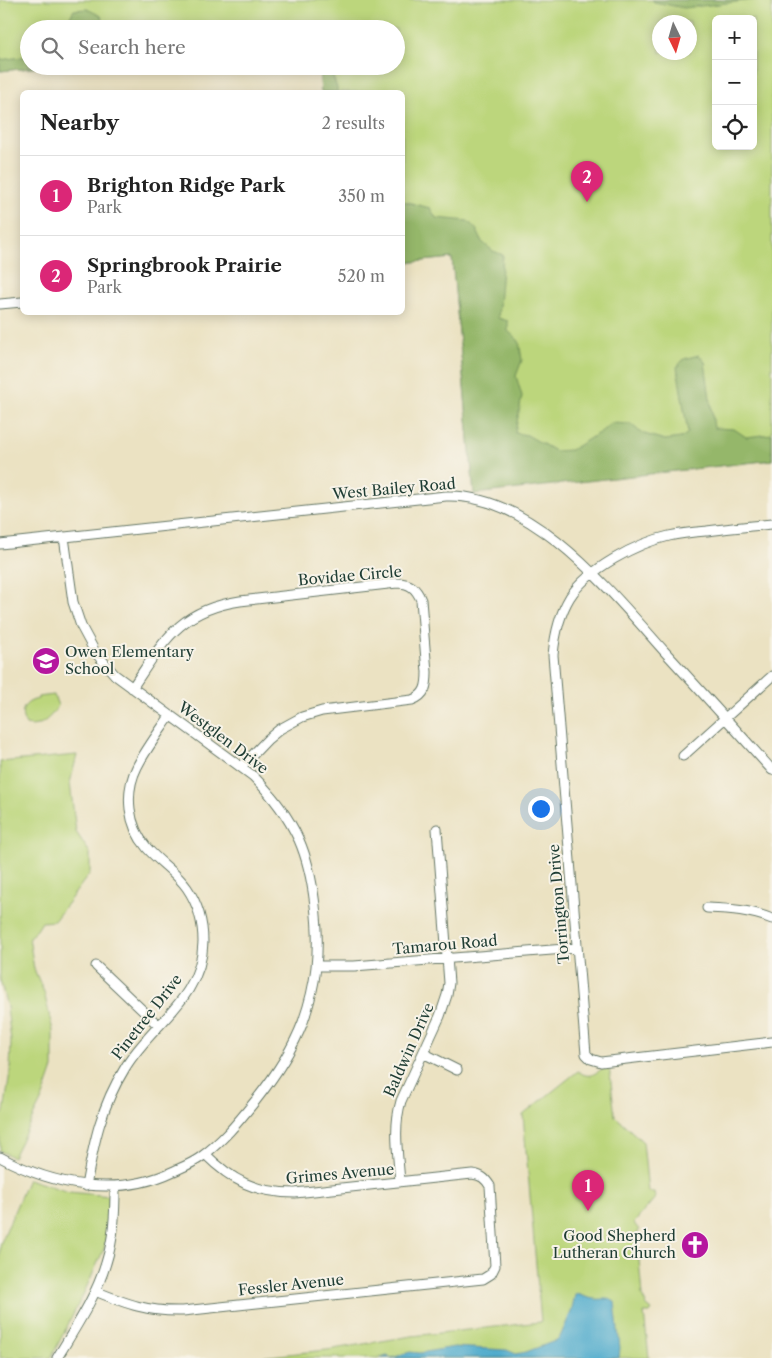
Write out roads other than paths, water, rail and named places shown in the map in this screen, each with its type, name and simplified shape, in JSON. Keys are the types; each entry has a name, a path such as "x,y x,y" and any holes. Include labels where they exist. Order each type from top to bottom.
{"street":[{"path":"0,304 20,302"},
{"name":"West Bailey Road","path":"0,544 457,496 475,499 492,504 526,520 574,554 772,770"},
{"name":"Torrington Drive","path":"772,524 688,533 654,540 627,551 606,564 575,591 562,614 556,633 553,655 577,948 588,1057 594,1061 601,1062 772,1042"},
{"name":"Westglen Drive","path":"0,1157 55,1180 86,1186 115,1187 166,1175 191,1163 227,1135 281,1066 302,1023 316,966 317,938 312,882 303,851 289,821 268,791 253,776 132,688 108,668 95,652 81,626 71,594 64,537"},
{"name":"Bovidae Circle","path":"132,688 170,635 185,621 205,609 240,601 397,583 407,584 414,588 420,600 427,672 427,683 421,695 412,700 322,711 302,717 280,729 241,767"},
{"path":"683,756 772,676"},
{"name":"Pinetree Drive","path":"86,1186 97,1128 106,1103 126,1066 138,1049 179,1004 194,982 201,959 203,942 200,918 196,906 179,878 140,839 130,810 130,793 136,767 170,716"},
{"name":"Baldwin Drive","path":"400,1182 396,1133 398,1112 401,1101 445,1002 449,983 437,829"},
{"path":"707,908 745,911 772,919"},
{"name":"Tamarou Road","path":"316,966 354,966 577,948"},
{"path":"96,966 159,1026"},
{"path":"423,1053 457,1070"},
{"name":"Grimes Avenue","path":"205,1154 227,1174 244,1184 271,1192 295,1193 472,1174 480,1175 490,1186 496,1261 491,1274"},
{"path":"56,1358 95,1291 107,1262 112,1240 115,1187"},
{"name":"Fessler Avenue","path":"95,1291 142,1308 183,1311 483,1278 491,1274"}],"water":[{"path":"575,1295 594,1299 607,1299 615,1302 620,1348 619,1358 392,1358 410,1352 420,1353 454,1347 507,1350 516,1354 526,1352 555,1341 560,1337 571,1312"}],"place":[{"name":"Springbrook Prairie","path":"587,202"},
{"name":"Owen Elementary School","path":"46,661"},
{"name":"Brighton Ridge Park","path":"588,1211"},
{"name":"Good Shepherd Lutheran Church","path":"695,1245"}]}
